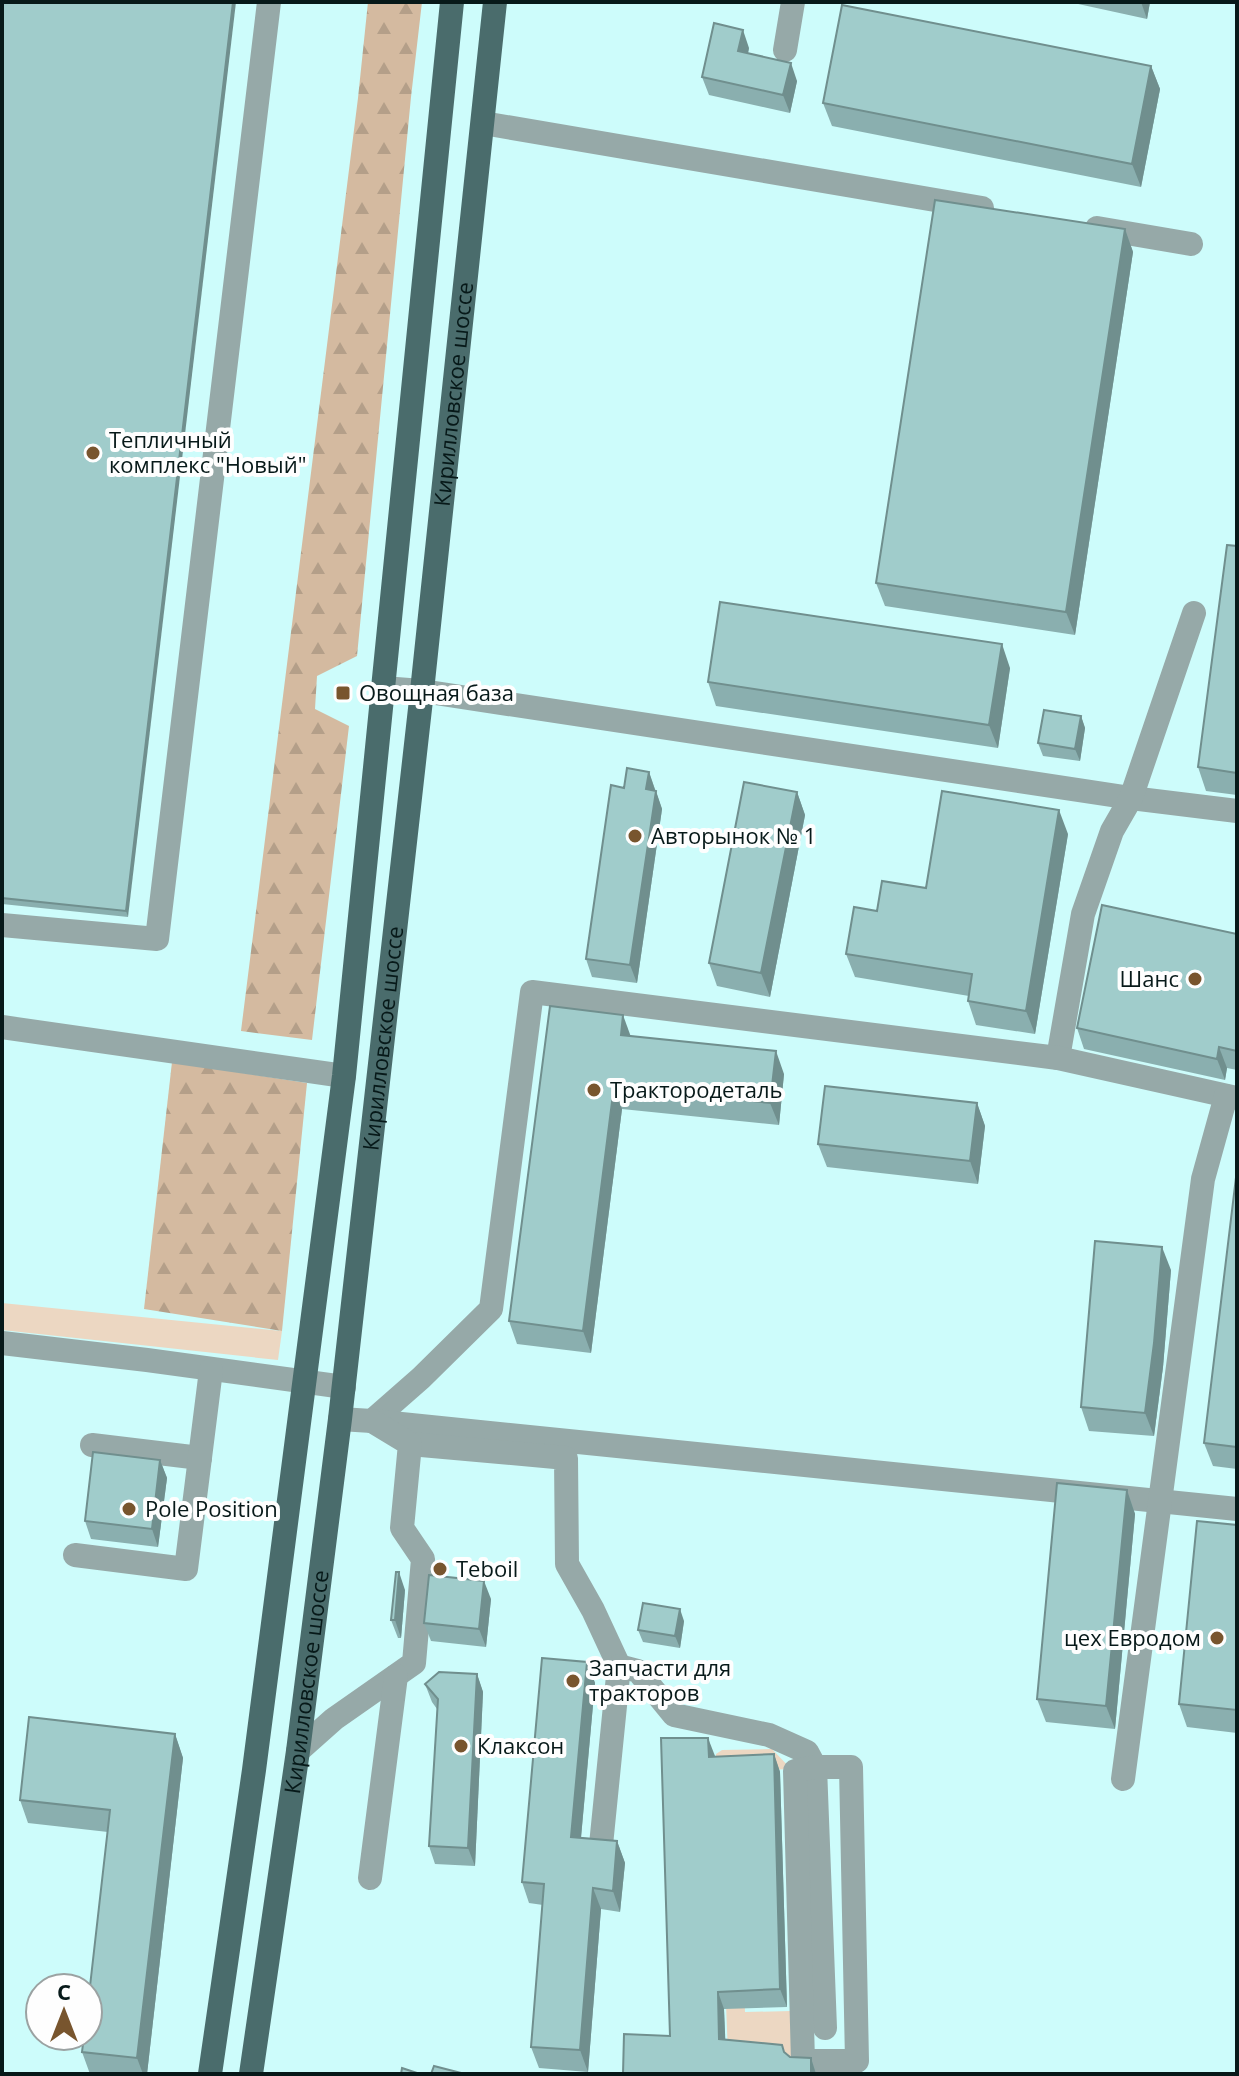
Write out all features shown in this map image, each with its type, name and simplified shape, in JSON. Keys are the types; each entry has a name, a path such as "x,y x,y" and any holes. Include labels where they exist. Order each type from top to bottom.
{"main road":[{"name":"Кирилловское шоссе","path":"210,2074 252,1786 344,1076 452,2"},
{"name":"Кирилловское шоссе","path":"251,2074 298,1751 344,1387 495,2"}],"street":[{"path":"2,925 157,939 269,2"},
{"path":"785,50 793,2"},
{"path":"483,123 1004,212"},
{"path":"1082,225 1191,244"},
{"path":"1058,1058 1083,914 1112,831 1131,798 1194,613"},
{"path":"383,688 422,691 1131,798 1237,811"},
{"path":"372,1421 491,1309 532,992 1058,1058 1232,1097 1203,1179 1123,1779"},
{"path":"2,1027 344,1076"},
{"path":"2,1343 344,1387"},
{"path":"75,1555 186,1569 211,1370"},
{"path":"340,1419 1237,1509"},
{"path":"372,1421 410,1444 566,1458 567,1564 619,1666 601,1845"},
{"path":"298,1751 334,1719 414,1663 423,1559 402,1528 410,1444"},
{"path":"92,1445 200,1458"},
{"path":"619,1666 638,1671 674,1715 769,1735 807,1752 815,1767 825,2028"},
{"path":"370,1878 396,1676"},
{"path":"815,1767 851,1767 857,2061 803,2061 795,1771 815,1767"}],"shaded area":[{"path":"2,1303 282,1331 278,1360 2,1330"},
{"path":"772,1749 791,1769 737,1771 745,2012 791,2011 798,2061 728,2054 716,1754 722,1750"}],"green space":[{"path":"368,2 422,2 357,656 317,676 315,709 349,726 312,1040 241,1031"},
{"path":"172,1062 307,1083 282,1331 144,1309"}],"building":[{"name":"Тепличный комплекс \"Новый\"","path":"2,2 233,2 126,911 2,898"},
{"path":"842,5 1151,66 1132,164 823,103"},
{"path":"714,23 743,30 738,51 791,63 783,95 702,77"},
{"path":"935,200 1125,229 1066,612 876,583"},
{"path":"1227,545 1237,546 1237,773 1198,767"},
{"path":"720,602 1002,644 989,725 708,682"},
{"path":"1044,710 1081,716 1075,749 1038,743"},
{"path":"627,768 649,772 646,789 656,791 630,965 586,959 611,785 624,788"},
{"path":"744,782 797,792 761,973 709,963"},
{"path":"942,791 1059,810 1026,1011 968,1001 972,974 846,954 854,907 877,911 882,881 926,888"},
{"path":"1102,905 1237,934 1237,1051 1219,1047 1217,1059 1077,1028"},
{"path":"550,1006 623,1015 621,1035 776,1051 770,1103 614,1086 583,1331 509,1321"},
{"path":"825,1086 977,1103 970,1161 818,1144"},
{"path":"1237,1169 1237,1447 1204,1443"},
{"path":"1095,1241 1162,1247 1145,1413 1081,1407"},
{"name":"Pole Position","path":"93,1452 160,1460 152,1529 85,1521"},
{"path":"1057,1483 1127,1490 1106,1706 1037,1699"},
{"name":"цех Евродом","path":"1197,1521 1237,1525 1237,1710 1179,1704"},
{"path":"396,1572 399,1572 395,1620 391,1620"},
{"path":"429,1575 484,1581 479,1629 424,1623"},
{"path":"643,1603 680,1609 675,1636 638,1630"},
{"path":"542,1658 587,1662 571,1837 617,1841 613,1891 593,1888 580,2050 531,2047 544,1884 522,1882"},
{"path":"439,1672 477,1674 468,1848 429,1846 438,1699 425,1684"},
{"path":"29,1717 175,1734 137,2058 82,2052 104,2052 104,1972 92,1972 110,1810 20,1800"},
{"path":"661,1738 708,1738 709,1757 774,1754 780,1989 718,1992 719,2039 782,2045 790,2057 811,2058 811,2074 623,2074 624,2034 670,2036"},
{"path":"434,2066 465,2074 431,2074"},
{"path":"402,2068 420,2074 401,2074"}],"place":[{"name":"Тепличный комплекс \"Новый\"","path":"93,453"},
{"name":"Овощная база","path":"343,693"},
{"name":"Авторынок № 1","path":"635,836"},
{"name":"Шанс","path":"1195,979"},
{"name":"Трактородеталь","path":"594,1090"},
{"name":"Pole Position","path":"129,1509"},
{"name":"Teboil","path":"440,1569"},
{"name":"цех Евродом","path":"1217,1638"},
{"name":"Запчасти для тракторов","path":"573,1681"},
{"name":"Клаксон","path":"461,1746"}]}
